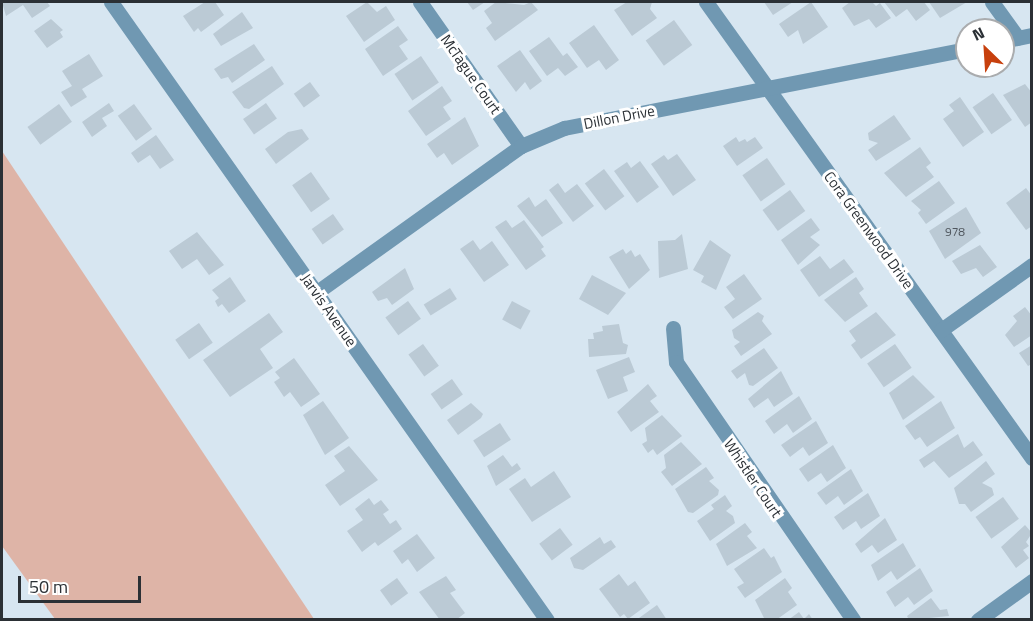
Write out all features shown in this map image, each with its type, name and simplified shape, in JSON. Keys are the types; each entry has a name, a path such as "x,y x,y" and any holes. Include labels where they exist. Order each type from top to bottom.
{"street":[{"name":"Jarvis Avenue","path":"111,2 547,620"},
{"name":"McTague Court","path":"420,2 521,147"},
{"name":"Cora Greenwood Drive","path":"706,2 1032,459"},
{"path":"992,2 1018,38"},
{"name":"Dillon Drive","path":"317,292 521,147 564,128 955,50"},
{"path":"941,330 1032,265"},
{"name":"Whistler Court","path":"674,328 676,362 853,620"},
{"path":"978,620 1032,581"}],"shaded area":[{"path":"2,151 314,619 55,619 2,546"}],"building":[{"path":"2,2 47,2 50,6 32,18 23,5 6,16"},
{"path":"205,2 215,2 224,15 201,32 198,28 194,32 183,16"},
{"path":"367,2 377,12 386,6 395,20 364,42 346,16"},
{"path":"467,2 485,2 473,10"},
{"path":"496,2 524,5 531,2 538,10 495,41 486,28 492,23 484,11"},
{"path":"627,2 652,2 650,9 657,18 632,36 614,10"},
{"path":"764,2 793,2 773,15"},
{"path":"811,2 828,27 803,44 798,30 788,37 779,24"},
{"path":"850,2 872,2 876,6 880,3 891,18 876,28 869,19 854,26 842,8"},
{"path":"884,2 924,2 930,10 916,21 907,9 896,17"},
{"path":"929,2 967,2 940,18"},
{"path":"242,12 253,28 221,46 213,34"},
{"path":"51,19 63,30 60,32 63,37 47,48 34,31"},
{"path":"674,20 692,45 664,66 646,41"},
{"path":"594,25 619,60 606,70 599,60 587,68 569,43"},
{"path":"398,26 408,40 399,46 408,59 383,76 365,49"},
{"path":"549,37 563,56 567,53 578,67 565,76 558,68 547,76 529,51"},
{"path":"254,44 265,60 232,83 228,77 221,79 214,69"},
{"path":"520,50 542,81 530,90 525,82 516,92 497,66"},
{"path":"89,54 103,76 82,89 87,97 71,107 61,92 72,86 62,71"},
{"path":"421,56 439,83 412,100 394,74"},
{"path":"272,66 284,84 249,109 244,108 232,92"},
{"path":"310,82 320,96 304,108 294,94"},
{"path":"1025,84 1032,93 1032,122 1025,127 1003,95"},
{"path":"442,86 452,101 443,107 451,119 426,136 408,111"},
{"path":"993,93 1012,120 991,134 973,107"},
{"path":"960,97 984,132 963,147 943,119 954,111 949,105"},
{"path":"109,103 114,111 102,118 107,126 92,137 82,122"},
{"path":"266,103 277,119 254,135 243,119"},
{"path":"59,104 72,122 40,145 27,127"},
{"path":"134,104 152,129 136,141 118,116"},
{"path":"894,115 911,139 876,161 868,150 878,143 869,140 868,133"},
{"path":"465,117 479,146 452,165 444,153 437,158 427,144"},
{"path":"302,129 309,139 276,164 265,149 288,132"},
{"path":"156,135 174,160 160,169 150,155 138,163 131,153"},
{"path":"736,137 739,142 745,139 747,142 755,137 763,148 737,166 723,146"},
{"path":"920,147 931,163 926,167 934,177 906,197 884,173"},
{"path":"677,154 696,180 673,196 651,164 664,155 668,160"},
{"path":"767,158 785,184 761,201 742,175"},
{"path":"640,161 659,187 637,203 614,171 627,162 631,168"},
{"path":"604,169 624,196 605,211 585,183"},
{"path":"311,172 330,199 311,212 292,185"},
{"path":"939,181 955,203 926,224 918,213 921,210 911,201"},
{"path":"558,183 565,193 577,184 594,206 573,222 549,190"},
{"path":"1026,188 1032,196 1032,226 1026,230 1006,203"},
{"path":"790,190 805,211 778,231 762,210"},
{"path":"529,197 535,207 546,199 563,223 542,237 517,206"},
{"path":"966,207 981,233 945,259 929,231"},
{"path":"333,214 344,230 323,244 312,229"},
{"path":"811,218 820,230 810,237 820,245 798,265 781,240"},
{"path":"506,220 512,228 524,220 544,247 541,249 546,256 526,270 495,227"},
{"path":"197,232 224,265 209,275 197,259 182,269 169,251"},
{"path":"682,234 688,269 659,278 658,241 675,240"},
{"path":"473,240 480,250 492,241 509,265 484,282 460,249"},
{"path":"710,240 731,255 716,290 701,282 704,276 693,270"},
{"path":"980,245 997,267 983,277 976,268 961,274 952,261"},
{"path":"623,249 626,254 631,250 635,257 640,254 650,270 629,289 609,257"},
{"path":"820,256 830,269 844,259 854,272 819,297 800,270"},
{"path":"405,268 414,289 392,305 387,298 378,301 372,292"},
{"path":"744,274 762,299 733,319 724,307 735,299 726,287"},
{"path":"592,275 626,293 608,315 579,299"},
{"path":"230,277 246,301 229,313 222,304 218,307 215,301 219,298 212,290"},
{"path":"856,277 864,289 859,293 868,306 845,322 824,300"},
{"path":"450,288 457,299 431,315 424,304"},
{"path":"408,301 421,319 398,335 385,317"},
{"path":"512,301 531,311 521,329 502,320"},
{"path":"1025,307 1032,316 1032,335 1014,347 1005,335 1017,321 1013,316"},
{"path":"758,312 764,316 762,321 772,334 741,356 734,346 740,342 734,338 732,330"},
{"path":"876,312 896,335 861,359 851,345 856,341 849,331"},
{"path":"269,313 283,332 260,349 273,368 230,397 203,360"},
{"path":"199,323 213,343 189,359 175,340"},
{"path":"619,324 623,343 628,345 626,354 589,357 588,339 594,339 593,333 603,331 602,326"},
{"path":"423,344 439,366 424,376 408,355"},
{"path":"895,344 912,368 884,387 867,364"},
{"path":"1032,345 1032,364 1028,366 1019,353"},
{"path":"764,348 778,368 753,386 749,385 745,373 737,379 731,371"},
{"path":"629,357 635,372 623,377 628,391 608,399 596,370"},
{"path":"294,358 320,394 301,407 290,392 284,397 274,382 280,378 275,372"},
{"path":"781,371 793,394 774,407 768,398 754,408 748,399"},
{"path":"913,375 935,397 903,420 889,393"},
{"path":"452,379 463,395 442,409 431,394"},
{"path":"648,384 657,396 650,401 659,412 631,432 617,412"},
{"path":"799,396 812,419 793,433 787,424 774,434 765,421"},
{"path":"323,401 349,438 325,455 303,415"},
{"path":"941,401 955,428 927,447 920,437 915,440 905,426"},
{"path":"471,403 483,414 458,435 447,420"},
{"path":"662,415 682,436 657,455 653,449 648,453 642,444 647,441 645,428"},
{"path":"816,421 828,443 809,456 803,447 790,457 781,445"},
{"path":"500,423 511,440 484,457 473,440"},
{"path":"958,434 964,448 973,441 983,455 949,478 934,461 924,468 919,460"},
{"path":"681,442 702,464 672,486 661,472 666,468 664,455"},
{"path":"833,445 846,468 827,482 821,473 808,482 799,469"},
{"path":"349,446 378,480 340,506 325,485 345,471 334,456"},
{"path":"503,455 512,467 517,463 521,469 496,486 487,466"},
{"path":"986,461 995,474 982,483 992,488 994,495 971,512 965,504 959,504 954,488"},
{"path":"706,467 714,478 709,481 719,490 718,495 693,513 688,512 675,489"},
{"path":"851,469 863,491 844,505 838,496 826,505 817,493"},
{"path":"554,471 571,497 532,522 509,489 525,478 531,487"},
{"path":"868,493 880,516 861,529 856,521 843,530 834,517"},
{"path":"725,495 732,506 726,511 733,516 735,523 710,541 697,521 714,509 711,505"},
{"path":"1003,497 1019,519 991,539 975,517"},
{"path":"369,498 374,505 381,500 389,510 383,514 390,524 396,520 402,529 378,546 375,542 362,552 347,531 363,520 355,509"},
{"path":"885,518 897,540 878,553 872,545 861,553 855,544"},
{"path":"745,523 752,532 747,536 757,548 727,566 716,544"},
{"path":"1025,525 1032,533 1026,542 1029,546 1023,550 1029,558 1016,568 1001,547"},
{"path":"560,528 573,545 552,560 539,544"},
{"path":"417,534 435,558 417,572 408,559 402,564 393,551"},
{"path":"600,537 604,544 611,540 616,547 583,570 574,568 570,558"},
{"path":"903,543 916,566 897,580 891,571 878,581 871,565"},
{"path":"764,548 771,558 774,556 782,572 745,598 737,587 744,583 734,569"},
{"path":"920,568 933,591 914,605 908,597 895,607 886,592"},
{"path":"619,574 628,586 635,581 650,603 628,619 624,614 620,617 599,589"},
{"path":"446,576 456,590 450,593 465,613 456,620 440,620 419,592"},
{"path":"397,578 408,593 391,606 380,590"},
{"path":"785,578 792,588 788,592 797,605 776,620 765,620 755,600"},
{"path":"931,598 940,610 947,609 949,616 909,620 907,616"},
{"path":"657,605 667,620 640,620 639,618"},
{"path":"799,612 804,619 809,614 813,620 788,620"}]}
